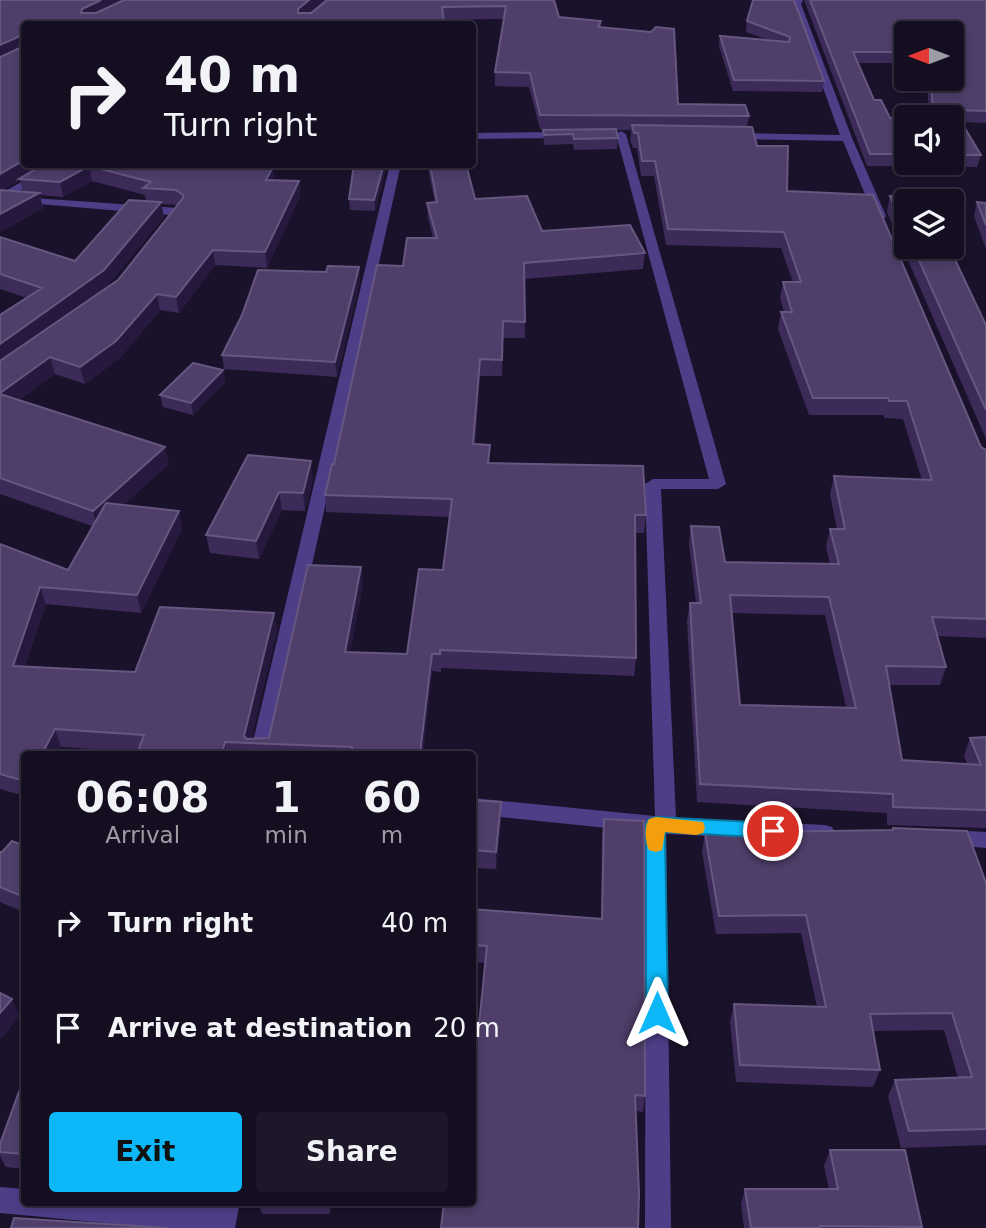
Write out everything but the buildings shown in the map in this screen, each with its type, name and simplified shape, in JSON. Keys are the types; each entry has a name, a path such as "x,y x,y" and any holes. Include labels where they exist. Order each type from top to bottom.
{"street":[{"path":"799,0 797,4 847,138 885,227"},
{"path":"621,134 718,484 653,484 661,825 659,1228"},
{"path":"476,136 581,135"},
{"path":"714,136 847,138"},
{"path":"1,199 55,168"},
{"path":"261,751 395,168"},
{"path":"1,199 178,212 153,241"},
{"path":"476,806 661,825 847,834"},
{"path":"930,837 986,840"},
{"path":"0,1200 21,1202"},
{"path":"79,1206 224,1217"}],"slow traffic":[{"path":"656,845 656,824 696,827"}],"route":[{"path":"657,1013 656,824 773,831"}]}
